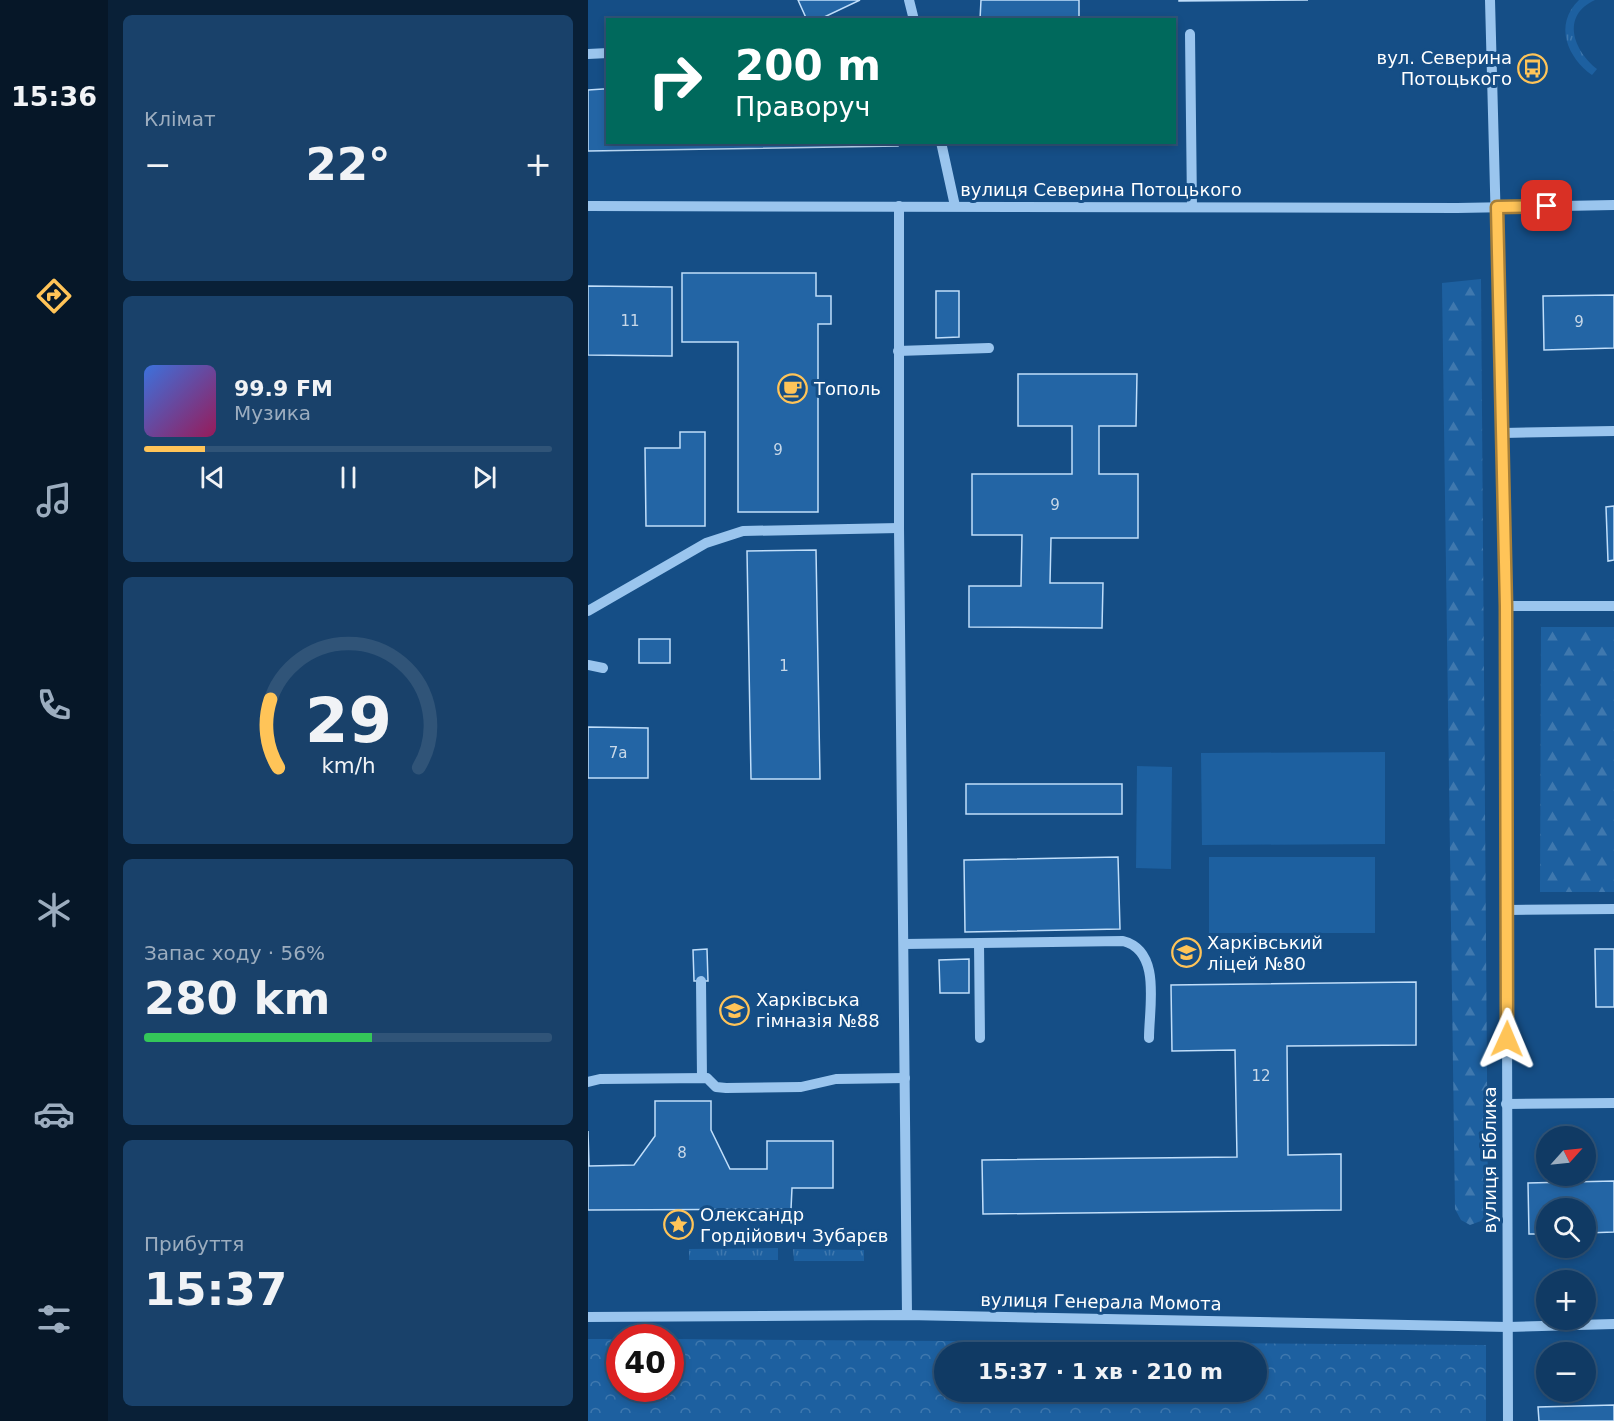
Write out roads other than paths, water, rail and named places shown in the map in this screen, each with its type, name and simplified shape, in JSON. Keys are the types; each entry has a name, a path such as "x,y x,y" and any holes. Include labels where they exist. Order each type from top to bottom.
{"street":[{"path":"909,0 914,18"},
{"name":"вулиця Біблика","path":"1490,0 1506,606 1509,910 1506,1104 1508,1421"},
{"path":"1190,34 1192,207"},
{"path":"588,54 606,53"},
{"path":"941,144 955,206"},
{"name":"вулиця Северина Потоцького","path":"588,206 1497,207 1614,205"},
{"path":"899,206 899,528 907,1315"},
{"path":"898,351 989,348"},
{"path":"1503,433 1614,431"},
{"path":"588,611 706,543 743,531 899,528"},
{"path":"1506,606 1614,606"},
{"path":"588,665 603,668"},
{"path":"1509,910 1614,909"},
{"path":"904,944 1123,940 1132,943 1140,949 1149,966 1149,1038"},
{"path":"979,943 980,1038"},
{"path":"701,981 702,1078"},
{"path":"588,1082 600,1079 707,1078 716,1087 726,1089 801,1087 836,1079 905,1078"},
{"path":"1506,1104 1614,1103"},
{"name":"вулиця Генерала Момота","path":"588,1317 907,1315 1508,1327 1614,1324"}],"place":[{"name":"вул. Северина Потоцького","path":"1533,68"},
{"name":"Тополь","path":"793,389"},
{"name":"Харківський ліцей №80","path":"1186,953"},
{"name":"Харківська гімназія №88","path":"735,1010"},
{"name":"Олександр Гордійович Зубарєв","path":"679,1225"}]}
